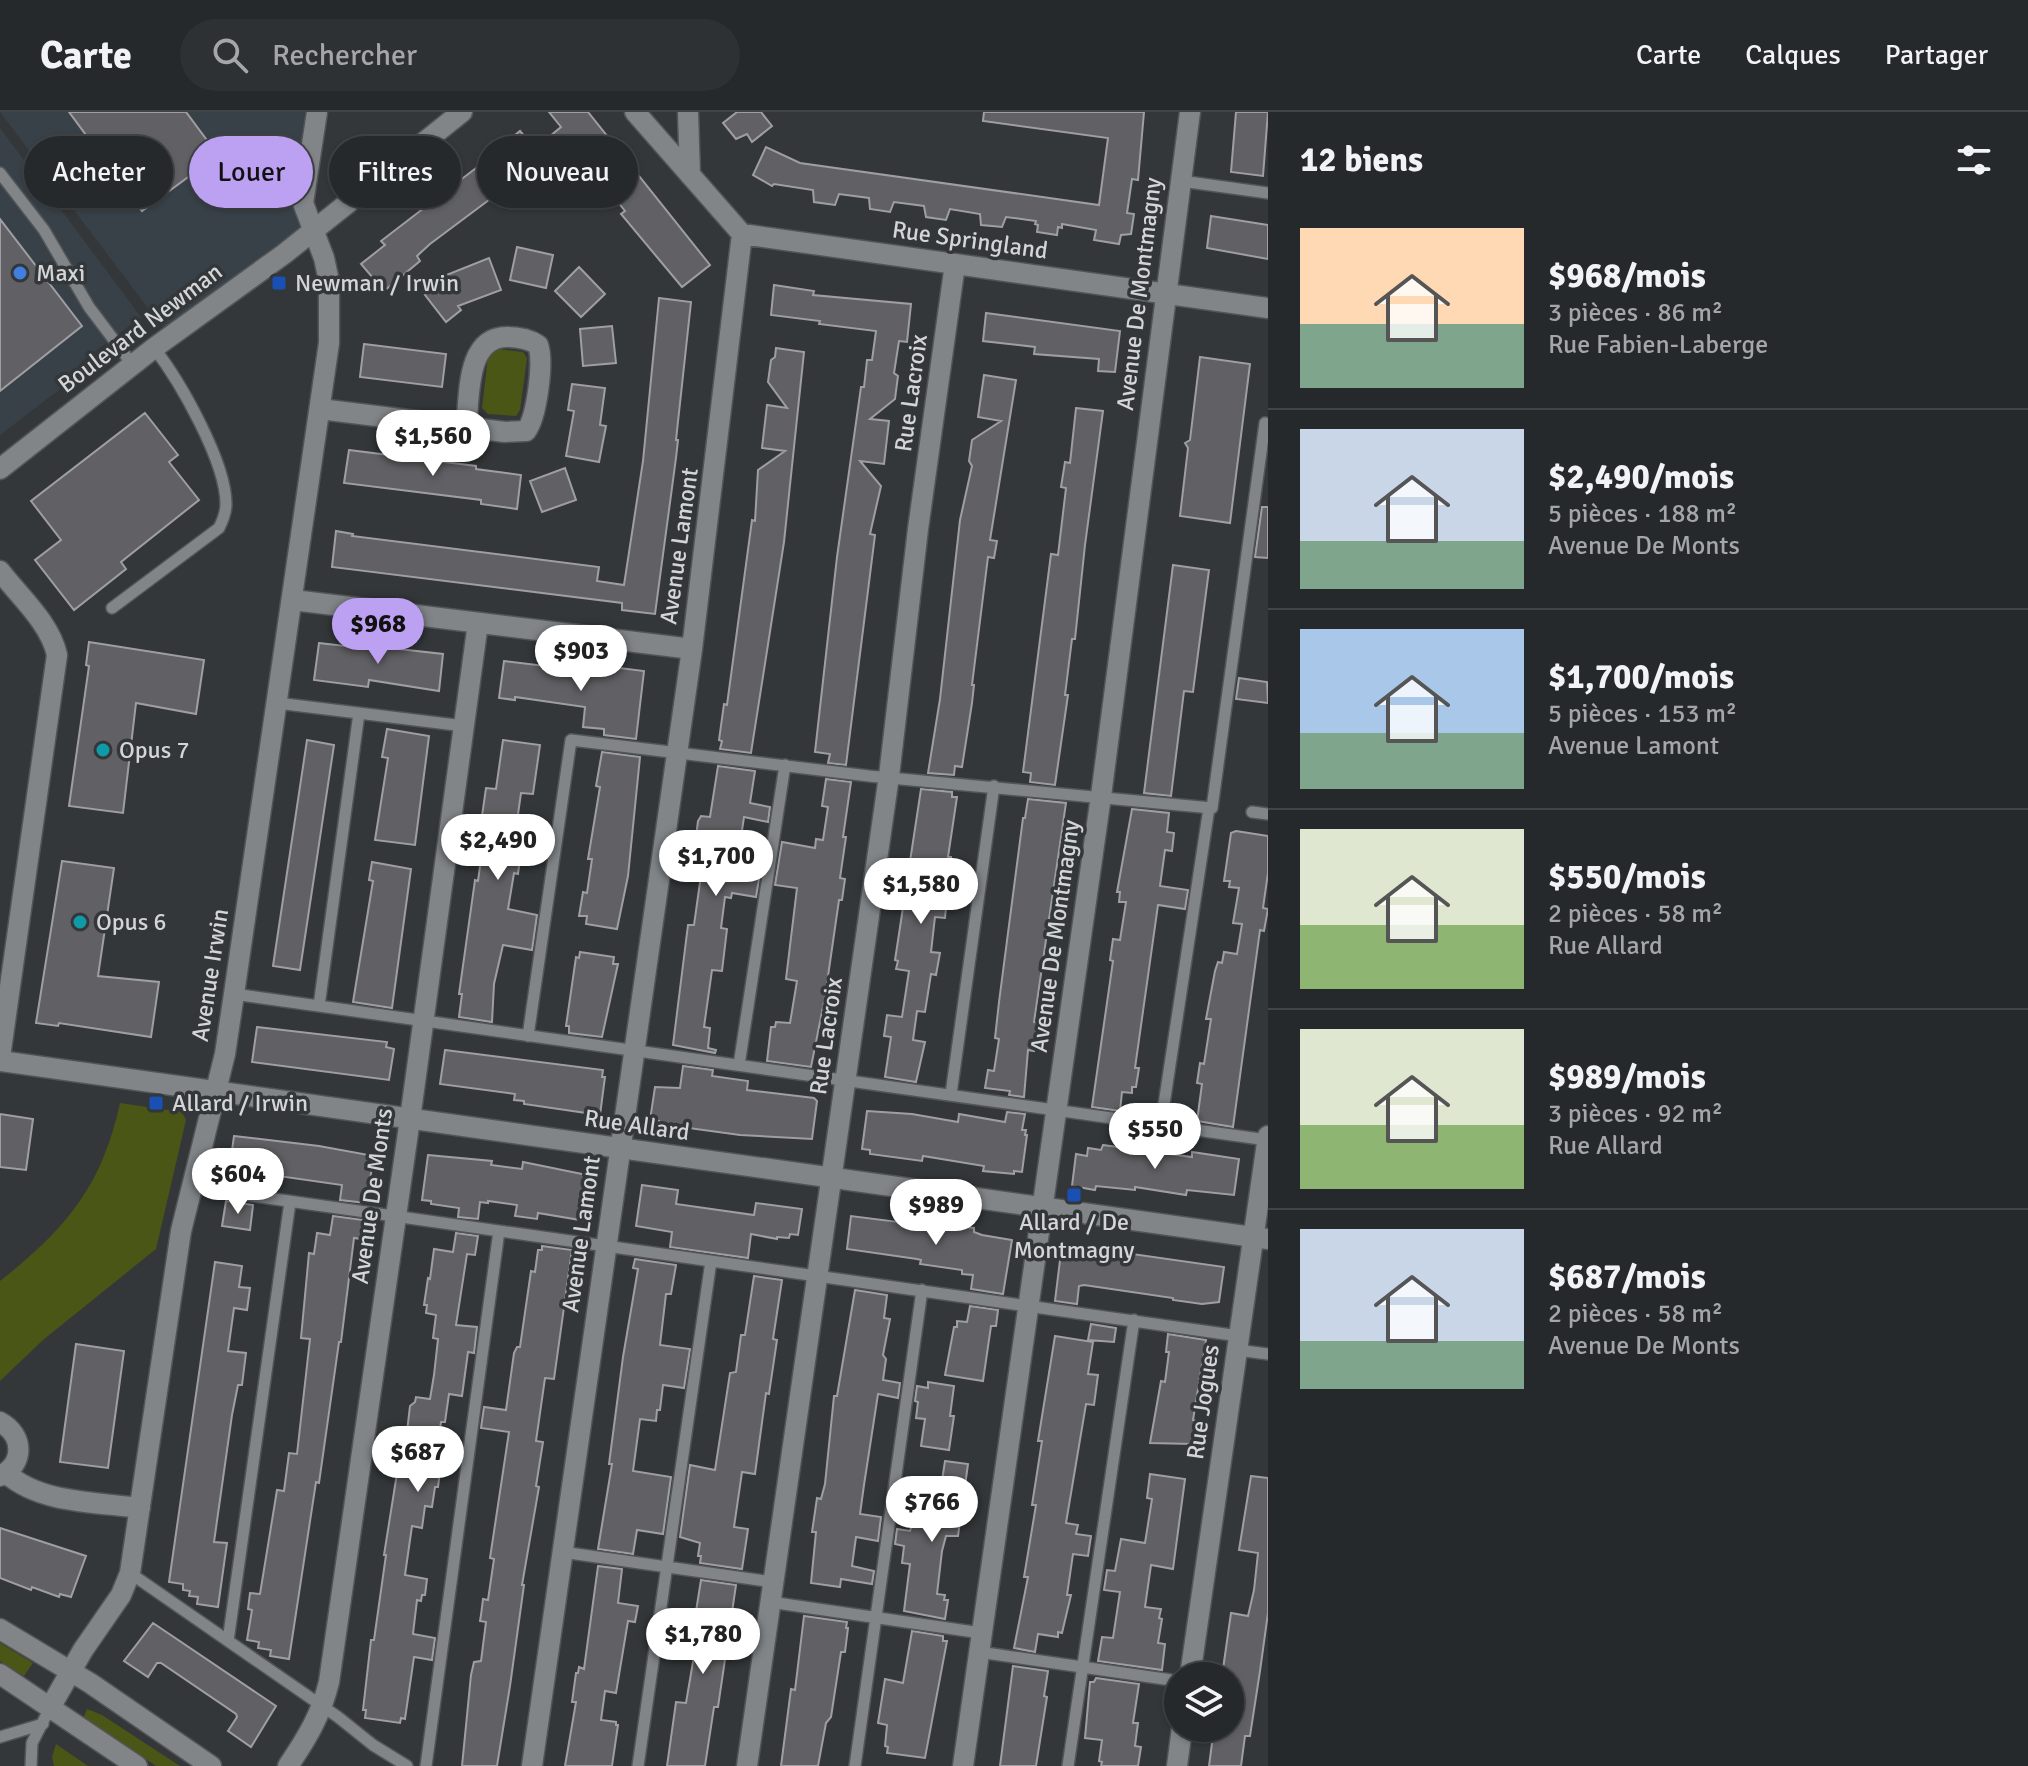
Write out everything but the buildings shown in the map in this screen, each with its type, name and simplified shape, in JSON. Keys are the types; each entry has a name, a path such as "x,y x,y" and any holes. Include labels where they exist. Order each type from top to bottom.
{"street":[{"name":"Avenue Irwin","path":"47,1715 71,1671 121,1595 130,1573 181,1231 215,1092 234,994 293,600 331,312 329,281 303,203 317,112"},
{"name":"Boulevard Newman","path":"0,469 462,112"},
{"path":"635,112 742,234"},
{"path":"688,112 690,175"},
{"name":"Avenue De Montmagny","path":"963,1766 1101,796 1190,112"},
{"name":"Rue Springland","path":"742,234 1268,308"},
{"name":"Avenue Lamont","path":"532,1766 692,649 742,234"},
{"name":"Rue Lacroix","path":"747,1766 889,776 918,529 955,264"},
{"path":"320,409 514,433 526,431 534,411 540,361 538,345 531,340 505,337 493,338 484,344 474,365 466,427"},
{"path":"0,571 48,632 57,655 0,1059"},
{"path":"293,600 692,649"},
{"name":"Avenue De Monts","path":"288,1766 312,1731 323,1707 329,1682 478,623"},
{"name":"Rue Allard","path":"0,1059 215,1092 1261,1238"},
{"name":"Rue Jogues","path":"1192,1662 1238,1343 1261,1238 1268,1138"},
{"path":"0,1422 9,1427 18,1442 17,1460 3,1475 21,1485 56,1496 140,1508"},
{"path":"0,1629 71,1671 211,1766"},
{"path":"0,1674 47,1715 137,1766"},
{"path":"1177,1766 1180,1742"}],"lane":[{"path":"0,173 44,230 89,307 132,364"},
{"path":"1181,181 1268,193"},
{"path":"112,608 219,528 225,516 223,480 206,438 170,369 154,348"},
{"path":"1161,1124 1209,808 1212,808 1214,798 1265,423 1268,424"},
{"path":"277,703 464,726"},
{"path":"319,1006 359,713"},
{"path":"528,1036 571,740 1209,808"},
{"path":"739,1065 785,765"},
{"path":"951,1094 994,786"},
{"path":"1252,812 1268,814"},
{"path":"234,994 1268,1138"},
{"path":"190,1187 1134,1320 1238,1343 1268,1354"},
{"path":"228,1641 290,1202"},
{"path":"426,1766 499,1231"},
{"path":"638,1766 711,1261"},
{"path":"855,1766 922,1290"},
{"path":"1068,1766 1134,1320"},
{"path":"562,1552 667,1567 1082,1667 1164,1679"},
{"path":"130,1573 407,1766"},
{"path":"0,1737 47,1715"},
{"path":"31,1766 31,1748 47,1715"}],"shaded area":[{"path":"0,112 324,112 313,230 169,336 72,208 173,208 173,136 24,136 24,144"},
{"path":"0,128 24,160 24,208 60,208 141,317 82,361 76,377 0,435"}],"green space":[{"path":"499,349 523,352 527,358 520,410 516,416 488,414 482,408 488,357"},
{"path":"120,1103 182,1112 186,1120 156,1249 43,1340 0,1381 0,1281 44,1243 78,1204 103,1159"},
{"path":"0,1643 33,1663 24,1676 0,1661"},
{"path":"87,1709 102,1715 180,1766 156,1766 84,1717"},
{"path":"56,1744 88,1766 54,1766 52,1757"}],"place":[{"name":"Maxi","path":"20,273"},
{"name":"Newman / Irwin","path":"279,283"},
{"name":"Opus 7","path":"103,750"},
{"name":"Opus 6","path":"80,922"},
{"name":"Allard / Irwin","path":"156,1103"},
{"name":"Allard / De Montmagny","path":"1074,1195"}]}
